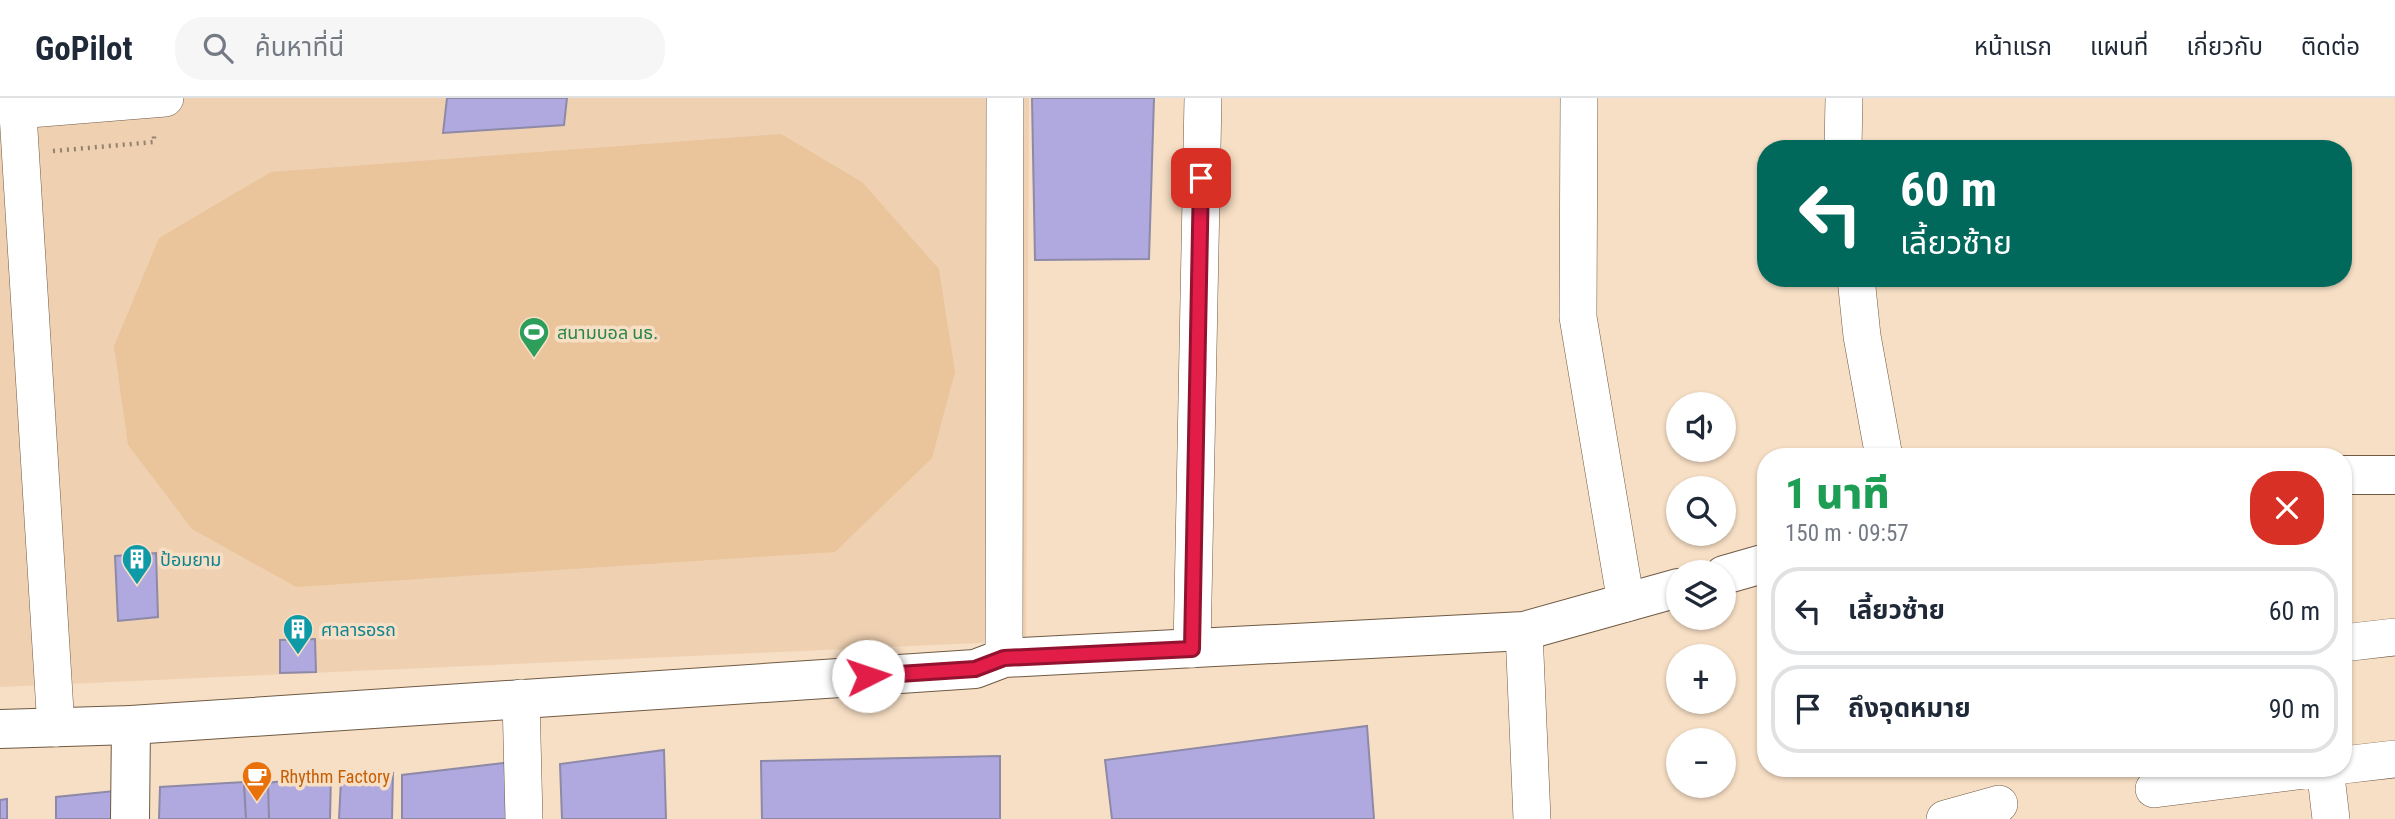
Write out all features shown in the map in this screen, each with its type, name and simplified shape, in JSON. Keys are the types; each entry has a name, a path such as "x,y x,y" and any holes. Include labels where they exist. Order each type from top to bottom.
{"main road":[{"path":"2352,475 2395,475"},
{"path":"1736,571 1757,565"},
{"path":"0,729 131,725 975,669 1004,658 1524,631 1666,591"},
{"path":"130,819 131,725"}],"street":[{"path":"56,728 17,104 165,98"},
{"path":"1004,658 1005,98"},
{"path":"1192,649 1203,98"},
{"path":"1579,98 1578,317 1626,603"},
{"path":"1843,140 1844,98"},
{"path":"1857,287 1862,336 1882,448"},
{"path":"1524,631 1532,819"},
{"path":"2352,642 2395,637"},
{"path":"521,698 524,819"},
{"path":"2352,764 2395,759"},
{"path":"2154,789 2251,777"},
{"path":"2324,777 2331,819"},
{"path":"1945,819 1999,804"}],"shaded area":[{"path":"0,98 1029,98 1026,641 0,687"},
{"name":"สนามบอล นธ.","path":"781,134 862,182 939,269 955,372 932,458 835,552 296,587 192,529 128,445 114,346 159,238 271,172"}],"building":[{"path":"447,98 567,98 564,125 443,133"},
{"path":"1032,98 1154,98 1149,259 1035,260"},
{"name":"ป้อมยาม","path":"156,553 158,617 118,621 115,556"},
{"name":"ศาลารอรถ","path":"315,639 316,672 280,673 280,640"},
{"path":"1367,726 1374,819 1112,819 1105,760"},
{"path":"664,750 666,819 562,819 560,764"},
{"path":"1000,756 1000,819 762,819 761,761"},
{"path":"512,762 512,819 402,819 402,775"},
{"path":"393,773 392,819 339,819 341,780"},
{"path":"331,775 330,819 269,819 268,783"},
{"path":"244,782 246,819 159,819 160,787"},
{"name":"Rhythm Factory","path":"268,783 269,819 246,819 244,786"},
{"path":"114,791 114,819 56,819 56,797"},
{"path":"7,799 7,819 0,819 0,800"}],"place":[{"name":"สนามบอล นธ.","path":"534,359"},
{"name":"ป้อมยาม","path":"137,586"},
{"name":"ศาลารอรถ","path":"298,656"},
{"name":"Rhythm Factory","path":"257,803"}],"route":[{"path":"868,676 975,669 1004,658 1192,649 1201,178"}]}
